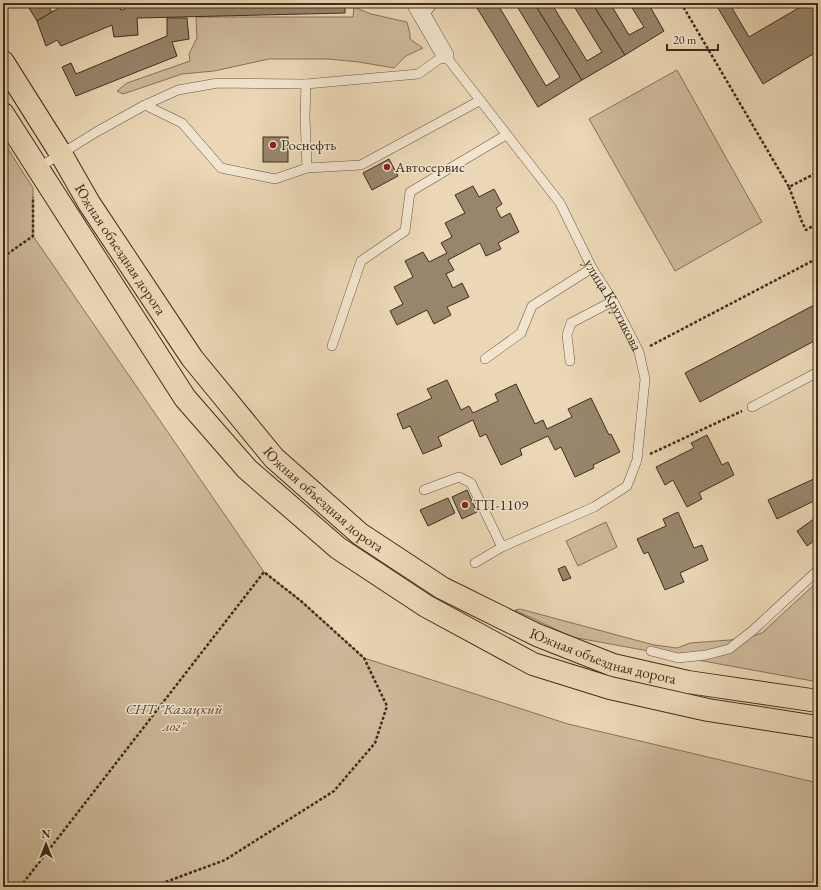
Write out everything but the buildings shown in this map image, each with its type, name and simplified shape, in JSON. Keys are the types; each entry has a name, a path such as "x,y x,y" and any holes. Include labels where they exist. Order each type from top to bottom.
{"main road":[{"name":"Южная объездная дорога","path":"3,62 61,154 89,203 192,358 274,458 360,534 442,588 537,635 613,665 688,682 818,701"},
{"name":"Южная объездная дорога","path":"3,114 185,398 247,469 338,548 426,606 533,664 610,688 708,710 818,727"}],"street":[{"name":"улица Крутикова","path":"415,3 445,55"}],"lane":[{"path":"424,18 433,3"},
{"path":"37,169 98,131 145,105 178,90 218,83 306,84 418,74 445,55"},
{"name":"улица Крутикова","path":"445,55 479,101 560,203 592,268 613,301 639,352 645,379 637,460 627,486 594,508 502,547 475,563"},
{"path":"306,84 305,117 307,168"},
{"path":"145,105 182,124 221,168 275,179 307,168 361,165 479,101"},
{"path":"332,346 361,261 405,231 410,192 506,135"},
{"path":"485,359 521,333 532,306 592,268"},
{"path":"570,361 567,335 571,323 613,301"},
{"path":"752,407 818,372"},
{"path":"424,490 459,477 471,483 502,547"},
{"path":"651,651 678,658 706,655 729,649 818,570"}],"path":[{"path":"681,3 789,187 806,230 818,223"},
{"path":"789,187 818,172"},
{"path":"3,257 33,236"},
{"path":"639,352 818,258"},
{"path":"637,460 752,407"},
{"path":"20,887 264,572 301,601 364,658 387,706 375,743 334,792 225,860 152,887"}],"green space":[{"path":"354,7 371,14 407,22 410,39 423,48 406,56 394,68 359,62 328,59 269,59 214,71 182,74 123,94 117,91 127,83 190,61 189,54 197,38 196,17 353,17"},
{"path":"677,70 762,222 675,271 589,119"},
{"name":"СНТ \"Казацкий лог\"","path":"3,141 33,188 33,236 264,572 301,601 364,658 568,724 818,783 818,887 3,887"},
{"path":"606,522 617,547 578,566 566,541"},
{"path":"817,582 818,682 572,637 515,610 520,609 654,645 677,648 690,643 743,639 762,633"}],"place":[{"name":"Роснефть","path":"273,145"},
{"name":"Автосервис","path":"387,167"},
{"name":"ТП-1109","path":"465,505"}]}
